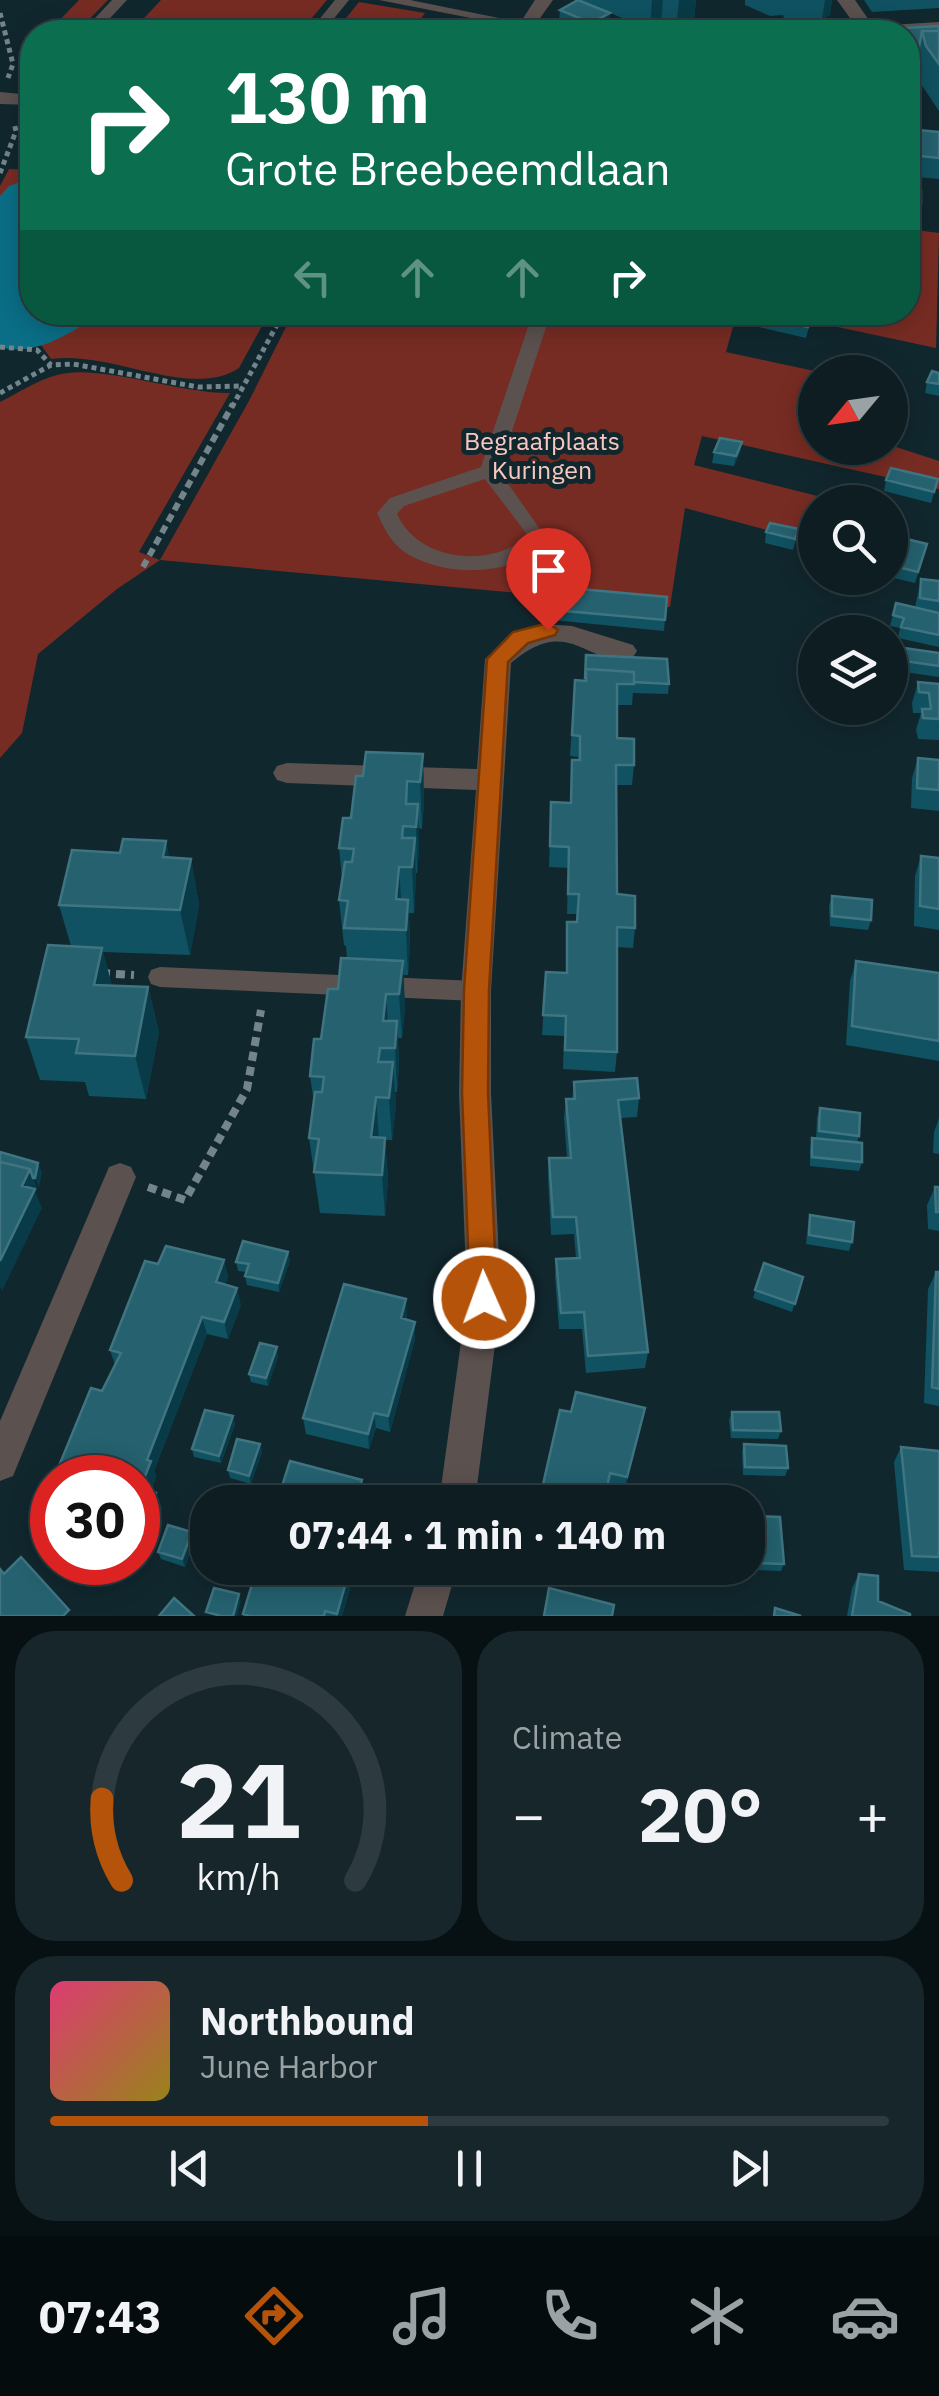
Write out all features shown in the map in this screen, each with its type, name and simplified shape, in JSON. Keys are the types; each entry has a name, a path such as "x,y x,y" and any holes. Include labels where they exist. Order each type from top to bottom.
{"street":[{"path":"460,1485 484,1298 475,1092 476,990 498,659 521,638 548,630 624,651"},
{"path":"287,773 490,780"},
{"path":"0,1463 120,1177"},
{"path":"424,1616 434,1585"}],"lane":[{"path":"100,20 120,0"},
{"path":"326,20 342,0"},
{"path":"386,0 482,20"},
{"path":"489,471 538,325"},
{"path":"489,471 535,532 537,539 530,547 490,561 446,560 405,544 389,524 387,514 397,502 489,471"},
{"path":"160,977 476,990"}],"path":[{"path":"0,12 18,99 9,110 16,130 0,173"},
{"path":"143,566 277,325"},
{"path":"0,346 37,350 52,365"},
{"path":"0,392 52,365 73,364 198,387 242,386"},
{"path":"82,972 160,977"},
{"path":"120,1177 185,1200 247,1089 265,984"}],"green space":[{"path":"79,0 108,0 89,20 60,20"},
{"path":"161,0 327,0 310,20 142,20"},
{"path":"359,2 425,13 420,20 345,20"},
{"path":"9,169 20,169 20,325 262,325 239,368 198,379 174,377 99,361 51,359 41,345 24,349 0,346 0,186"},
{"path":"920,231 939,233 936,348 828,325 920,325"},
{"name":"Begraafplaats Kuringen","path":"287,325 733,325 726,352 798,367 798,457 702,436 694,465 798,491 798,538 685,508 670,607 160,560"},
{"path":"74,372 230,393 139,552 160,560 117,589 38,654 22,733 0,758 0,402 43,380"},
{"name":"Begraafplaats Kuringen","path":"908,451 939,461 939,489 832,465 908,465"}],"water":[{"path":"20,182 20,325 82,325 28,349 0,347 0,196 9,186"}],"building":[{"path":"578,0 610,13 597,20 584,20 560,10"},
{"path":"939,26 939,31 922,31 920,42 920,27"},
{"path":"922,31 939,31 939,64 926,46"},
{"path":"920,130 939,132 939,158 920,156"},
{"path":"932,371 939,373 939,384 927,382"},
{"path":"720,438 742,442 736,456 714,452"},
{"path":"891,468 938,479 934,492 886,480"},
{"path":"770,523 798,529 795,539 766,532"},
{"path":"908,539 927,544 918,572 908,570"},
{"path":"921,579 939,581 939,601 920,598"},
{"path":"557,587 667,597 665,620 554,610"},
{"path":"896,603 939,613 939,635 908,628 908,615 893,615"},
{"path":"908,649 939,653 939,666 908,662"},
{"path":"586,655 667,659 669,684 634,682 634,672 586,669 585,679"},
{"path":"586,669 634,672 634,684 617,684 617,738 634,739 634,765 616,765 617,894 635,896 635,928 617,927 617,1052 565,1050 566,1016 543,1015 546,972 567,973 567,922 577,922 579,894 568,894 569,847 550,846 551,802 571,803 572,760 580,760 580,736 572,735 575,680 586,681"},
{"path":"918,682 939,684 939,719 923,718 922,709 931,709 929,693 919,692"},
{"path":"366,752 423,754 420,782 407,781 406,804 418,804 416,827 403,826 402,838 415,838 412,867 399,867 396,899 408,900 406,930 344,928 348,901 339,900 345,862 352,862 354,849 339,848 343,818 351,818 356,776 363,776"},
{"path":"918,758 939,760 939,790 917,788"},
{"path":"123,839 166,841 163,857 191,859 180,910 59,905 72,850 120,853"},
{"path":"921,856 939,858 939,909 920,906"},
{"path":"832,896 872,900 871,920 832,916"},
{"path":"48,945 102,948 94,985 148,987 135,1056 76,1053 79,1039 26,1037"},
{"path":"341,958 403,961 399,994 386,994 383,1021 397,1021 395,1048 380,1048 378,1062 393,1062 389,1098 376,1097 371,1137 385,1138 382,1175 314,1172 319,1139 309,1138 315,1092 322,1092 324,1077 310,1076 314,1039 321,1039 328,989 338,989"},
{"path":"856,961 939,973 939,1041 852,1026"},
{"path":"637,1078 639,1098 618,1100 648,1352 588,1356 584,1312 561,1313 556,1259 580,1258 576,1217 553,1217 549,1158 571,1158 566,1099 575,1099 574,1082"},
{"path":"820,1108 860,1113 859,1136 819,1131"},
{"path":"812,1138 862,1143 862,1162 812,1157"},
{"path":"0,1152 38,1163 35,1178 30,1169 0,1162"},
{"path":"0,1162 30,1169 22,1186 35,1189 0,1261"},
{"path":"935,1187 939,1187 939,1212 936,1212"},
{"path":"810,1215 854,1222 852,1242 809,1235"},
{"path":"243,1241 288,1252 278,1283 245,1276 249,1264 236,1262"},
{"path":"166,1246 224,1260 216,1282 237,1288 224,1322 202,1317 149,1455 63,1455 91,1388 102,1391 121,1353 110,1350 145,1261 158,1264"},
{"path":"764,1263 803,1277 795,1304 755,1290"},
{"path":"939,1272 939,1389 932,1387"},
{"path":"344,1284 406,1299 401,1318 415,1322 388,1416 374,1413 368,1434 303,1418"},
{"path":"260,1343 277,1347 266,1378 249,1374"},
{"path":"576,1392 645,1408 627,1477 610,1473 608,1485 543,1485 560,1410 571,1412"},
{"path":"205,1410 233,1416 219,1456 192,1449"},
{"path":"732,1412 779,1412 781,1431 733,1430"},
{"path":"237,1439 260,1444 249,1476 228,1470"},
{"path":"744,1444 786,1446 788,1468 745,1467"},
{"path":"901,1447 939,1451 939,1557 912,1556"},
{"path":"290,1461 362,1480 361,1485 282,1485"},
{"path":"765,1516 780,1517 784,1564 765,1563"},
{"path":"168,1525 190,1531 182,1559 160,1553"},
{"path":"21,1557 30,1567 30,1585 46,1585 69,1610 63,1616 0,1616 0,1569 4,1574"},
{"path":"859,1574 878,1576 878,1601 910,1616 852,1616"},
{"path":"252,1585 345,1585 337,1614 243,1614"},
{"path":"214,1588 239,1594 233,1616 206,1612"},
{"path":"549,1588 614,1605 612,1616 544,1616"},
{"path":"174,1598 194,1616 159,1616"},
{"path":"775,1608 801,1616 774,1616"}],"route":[{"path":"484,1298 475,1092 476,990 498,659 521,638 548,630"}]}
